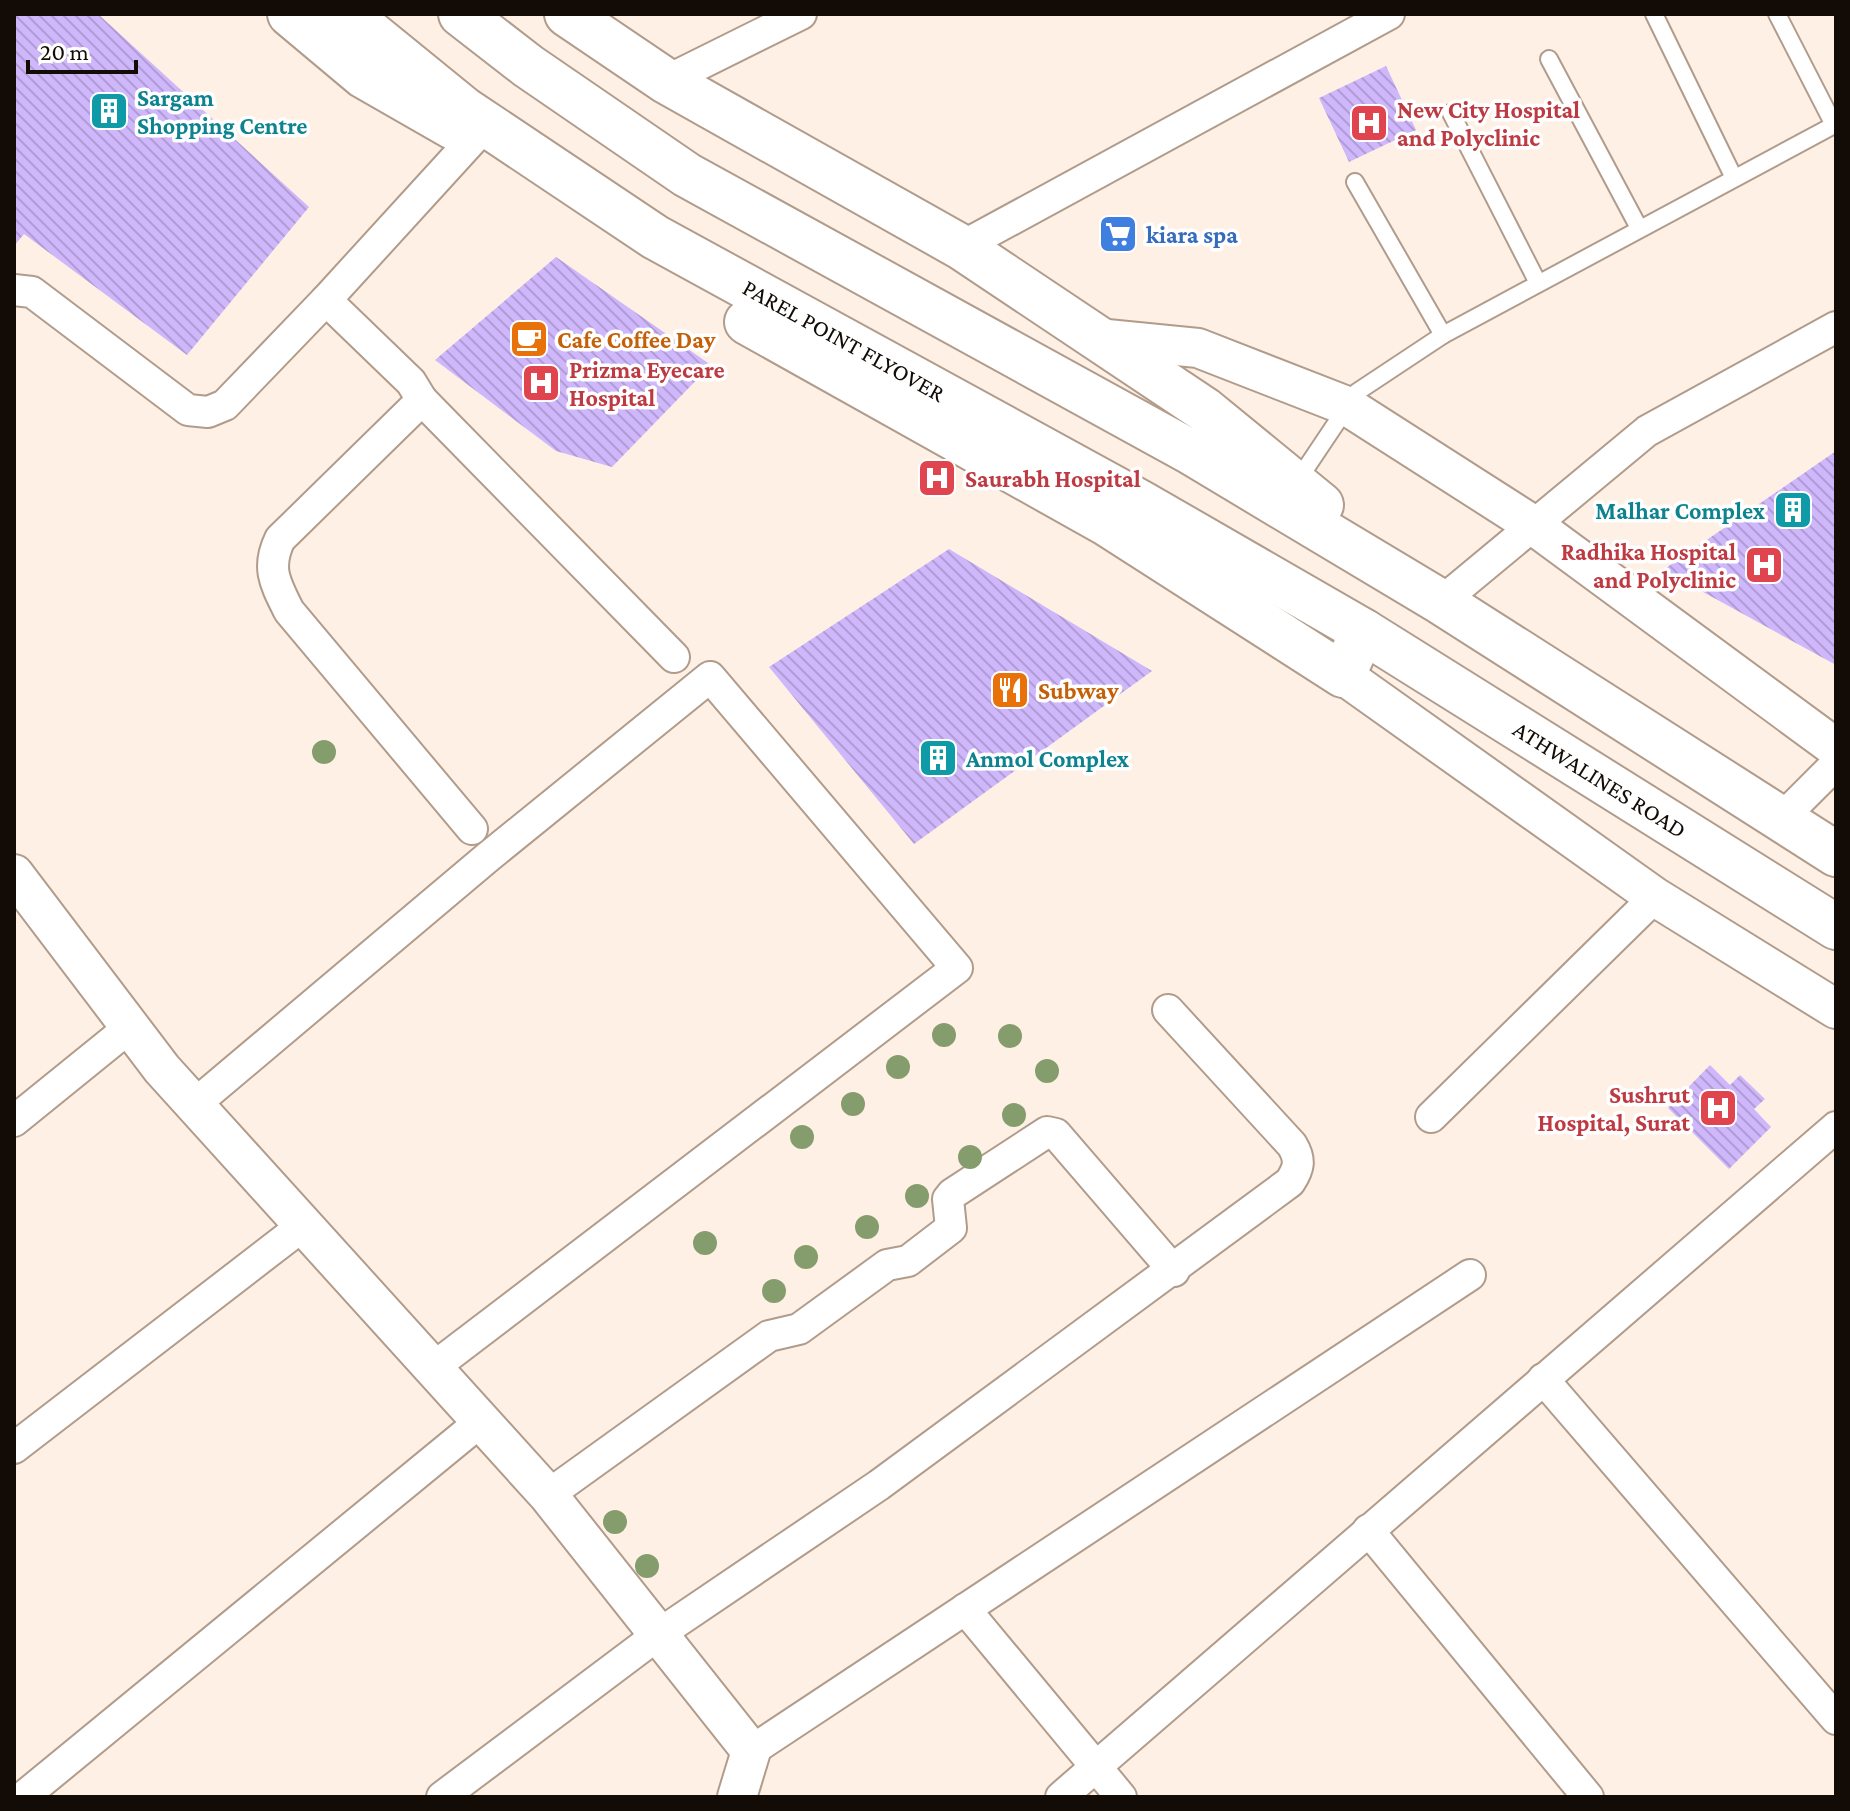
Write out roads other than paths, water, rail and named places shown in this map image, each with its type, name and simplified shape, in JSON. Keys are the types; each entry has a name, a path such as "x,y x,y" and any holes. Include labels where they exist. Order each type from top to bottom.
{"main road":[{"path":"290,14 364,76 473,139 648,267 1106,523 1343,675 1363,631"},
{"name":"PAREL POINT FLYOVER","path":"347,14 465,110 655,237 1141,503 1363,631"},
{"path":"461,14 528,66 687,175 1189,451 1441,602 1836,854"},
{"path":"567,14 666,81 961,247 1205,410 1441,602"},
{"name":"ATHWALINES ROAD","path":"1363,631 1836,927"}],"street":[{"path":"666,81 801,14"},
{"path":"961,247 1350,23 1389,14"},
{"path":"14,290 32,292 188,410 208,412 225,405 473,139"},
{"path":"326,300 411,382 422,400 674,657"},
{"path":"1441,602 1647,431 1836,327"},
{"path":"1097,338 1198,348 1347,406 1533,525 1836,748"},
{"path":"422,400 280,539 271,558 275,582 289,611 472,829"},
{"path":"1343,675 1655,897 1836,1009"},
{"path":"195,1104 488,857 710,677 957,968 434,1367"},
{"path":"1780,820 1836,764"},
{"path":"14,874 130,1027 195,1104 548,1495 751,1751"},
{"path":"1431,1117 1655,897"},
{"path":"442,1797 659,1634 853,1503 1174,1271 1290,1182 1298,1168 1299,1156 1168,1010"},
{"path":"14,1121 130,1027"},
{"path":"1061,1797 1094,1765 1836,1127"},
{"path":"548,1495 769,1336 799,1329 887,1265 908,1261 951,1228 948,1199 952,1194 1047,1132 1056,1134 1174,1271"},
{"path":"14,1448 305,1224"},
{"path":"737,1797 751,1751 1470,1275"},
{"path":"1543,1379 1836,1719"},
{"path":"23,1797 480,1422"},
{"path":"1368,1530 1588,1797"},
{"path":"965,1609 1121,1797"}],"lane":[{"path":"1654,14 1734,178"},
{"path":"1295,483 1357,392 1443,335 1835,125 1777,14"},
{"path":"1549,59 1639,228"},
{"path":"1451,113 1538,283"},
{"path":"1355,182 1443,335"}],"place":[{"name":"Sargam Shopping Centre","path":"109,111"},
{"name":"New City Hospital and Polyclinic","path":"1369,123"},
{"name":"kiara spa","path":"1118,234"},
{"name":"Cafe Coffee Day","path":"529,339"},
{"name":"Prizma Eyecare Hospital","path":"541,383"},
{"name":"Saurabh Hospital","path":"937,478"},
{"name":"Malhar Complex","path":"1793,510"},
{"name":"Radhika Hospital and Polyclinic","path":"1764,565"},
{"name":"Subway","path":"1010,690"},
{"name":"Anmol Complex","path":"938,758"},
{"name":"Sushrut Hospital, Surat","path":"1718,1108"}]}
